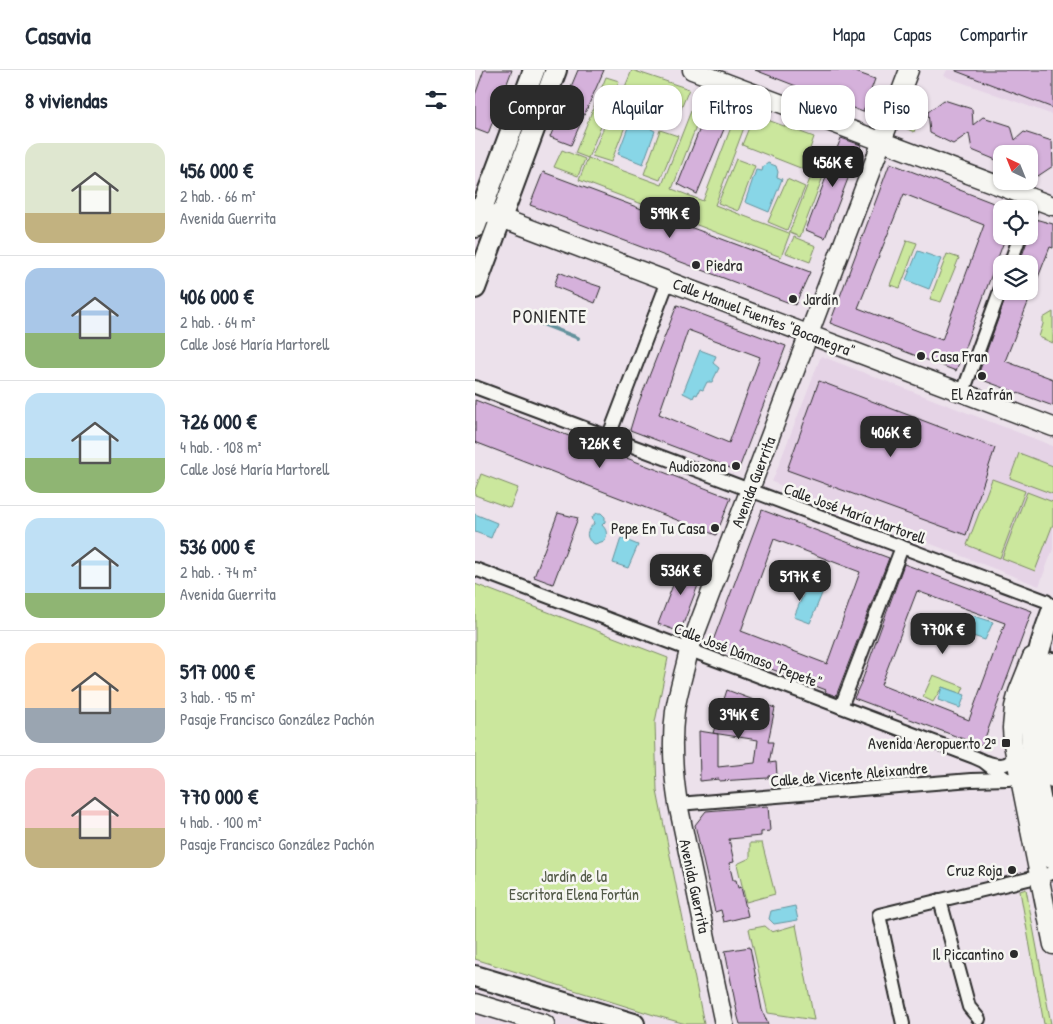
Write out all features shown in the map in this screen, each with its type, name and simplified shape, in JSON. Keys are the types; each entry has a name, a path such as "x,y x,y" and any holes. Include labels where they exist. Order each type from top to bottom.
{"main road":[{"path":"477,215 534,70"},
{"path":"475,288 556,70"},
{"path":"1052,851 1041,802 1031,730 1033,681 1040,644 1053,608"},
{"path":"1053,663 1049,686 1047,740 1053,777"},
{"path":"475,976 634,1024"},
{"path":"475,986 595,1024"}],"street":[{"path":"692,70 882,143 1017,200"},
{"name":"Avenida Guerrita","path":"724,1024 674,779 672,742 675,709 689,650 909,70"},
{"path":"1038,206 1053,206"},
{"name":"Calle Manuel Fuentes \"Bocanegra\"","path":"477,215 501,218 1053,426"},
{"path":"608,438 668,281"},
{"path":"963,392 997,300"},
{"name":"Calle José María Martorell","path":"475,387 1045,601 1053,608"},
{"path":"841,707 902,548"},
{"name":"Calle José Dámaso \"Pepete\"","path":"475,569 983,761 1013,782"},
{"path":"1040,644 1030,661 1014,707 1012,736 1015,754 1013,782 1046,874 1053,945"},
{"path":"983,761 994,765 1004,765 1015,754"},
{"name":"Calle de Vicente Aleixandre","path":"678,804 1013,782"},
{"path":"1030,829 1039,841 1052,851"},
{"path":"903,1024 879,915 1046,874"},
{"path":"940,900 969,1007 979,1019"},
{"path":"475,1003 545,1024"}],"shaded area":[{"path":"947,70 1053,70 1053,115 944,76"},
{"path":"821,356 1053,446 1053,549 1039,586 772,482"}],"green space":[{"path":"632,70 677,85 626,85"},
{"path":"606,77 619,81 617,85 603,85"},
{"path":"682,87 689,89 682,106"},
{"path":"594,106 594,130 599,130 588,158 575,153"},
{"path":"691,111 692,130 695,130 672,189 703,201 730,130 743,130 715,205 789,233 818,158 829,161 800,237 790,233 781,257 579,180 588,158 662,185"},
{"path":"771,121 781,125 781,130 795,130 814,137 803,169 742,145 748,130 771,130"},
{"path":"603,130 624,130 611,162 592,156"},
{"path":"660,130 678,136 660,180 644,174"},
{"path":"562,150 585,159 578,176 554,167"},
{"path":"736,159 755,166 738,211 718,203"},
{"path":"787,179 805,187 787,230 768,222"},
{"path":"794,237 816,246 810,262 786,253"},
{"path":"907,240 917,243 900,288 890,285"},
{"path":"947,254 959,258 941,302 930,299"},
{"path":"1053,312 1053,343 1039,337 1043,318"},
{"path":"1019,453 1053,466 1053,494 1010,478"},
{"path":"481,474 518,488 510,508 475,495"},
{"path":"992,479 1025,491 1000,558 967,545"},
{"path":"1027,492 1053,502 1053,524 1035,571 1002,558"},
{"name":"Jardín de la Escritora Elena Fortún","path":"475,584 668,658 655,722 657,791 704,1024 686,1024 657,1016 475,959"},
{"path":"933,675 964,687 961,694 942,687 933,702 923,697"},
{"path":"750,843 762,843 775,894 746,902 737,864 750,858"},
{"path":"1026,889 1051,1024 1044,1024 1020,891"},
{"path":"796,925 814,1020 768,1013 749,929 765,926 772,932"}],"water":[{"path":"627,130 655,131 643,164 618,154"},
{"path":"768,163 776,166 777,177 782,179 769,212 745,202 756,170 762,171 763,167"},
{"path":"918,251 941,259 929,289 906,280"},
{"path":"700,350 716,356 713,363 719,368 712,382 707,382 703,390 700,389 693,398 683,393"},
{"path":"597,513 601,513 605,517 605,522 602,525 606,535 604,541 595,544 589,540 587,535 589,529 594,524 592,517"},
{"path":"475,514 497,523 491,538 475,532"},
{"path":"621,538 638,545 628,568 613,563"},
{"path":"807,585 823,591 810,623 794,617"},
{"path":"968,614 993,622 985,640 961,632"},
{"path":"942,687 965,695 960,708 938,700"},
{"path":"795,906 798,920 774,924 769,919 771,911"}],"building":[{"path":"484,70 512,70 506,85 490,85 490,129 488,134 475,129 475,95"},
{"path":"578,70 604,70 597,85 594,85 594,93 584,115 584,85 572,85"},
{"path":"755,70 850,70 875,79 873,85 865,85 865,106 863,112 855,109 855,85 794,85"},
{"path":"1053,70 1053,108 956,71"},
{"path":"944,100 972,109 973,125 983,117 1011,126 1015,140 1024,132 1052,141 1053,166 1038,176 1038,145 993,145 993,159 972,150 969,133 953,144 930,133 928,112"},
{"path":"553,130 578,130 571,145 550,137"},
{"path":"699,130 724,130 697,194 678,184"},
{"path":"841,138 861,145 825,238 806,230"},
{"path":"890,163 993,203 993,245 1003,245 999,255 993,255 993,271 956,371 830,323","holes":["904,194 984,225 942,340 858,308"]},
{"path":"543,172 810,272 795,305 530,205"},
{"path":"1038,220 1053,224 1053,248 1050,247 1038,277 1038,255 1022,255 1026,245 1038,245"},
{"path":"559,272 601,287 595,303 554,286"},
{"path":"1005,300 1029,300 1005,361 1053,379 1053,406 977,378"},
{"path":"677,305 786,346 738,471 630,430 637,407","holes":["688,330 760,357 729,443 659,414"]},
{"path":"819,381 995,448 966,535 787,470"},
{"path":"475,400 731,498 716,535 475,442"},
{"path":"762,510 889,558 836,696 825,692 826,690 711,646","holes":["774,539 860,572 827,664 741,631"]},
{"path":"558,513 578,518 553,584 534,577"},
{"path":"683,559 705,567 680,632 658,624"},
{"path":"904,564 1032,611 982,746 854,698","holes":["917,591 1005,623 969,720 881,685"]},
{"path":"727,690 775,708 768,742 773,742 769,763 776,762 777,775 768,776 768,778 700,781 699,731 718,734 718,767 755,763 758,740 713,733"},
{"path":"768,806 770,831 761,832 761,836 729,839 734,862 729,863 733,880 736,880 738,888 741,887 748,916 724,922 721,910 715,912 695,825 706,811"},
{"path":"750,947 762,1010 768,1024 740,1024 738,1017 725,951"}],"waterway":[{"path":"532,320 578,338"}],"place":[{"name":"Piedra","path":"696,265"},
{"name":"Jardín","path":"793,299"},
{"name":"Casa Fran","path":"921,356"},
{"name":"El Azafrán","path":"982,376"},
{"name":"Audiozona","path":"736,466"},
{"name":"Pepe En Tu Casa","path":"715,528"},
{"name":"Avenida Aeropuerto 2ª","path":"1006,743"},
{"name":"Cruz Roja","path":"1012,870"},
{"name":"Il Piccantino","path":"1014,954"}],"district":[{"name":"PONIENTE","path":"550,317"}]}
